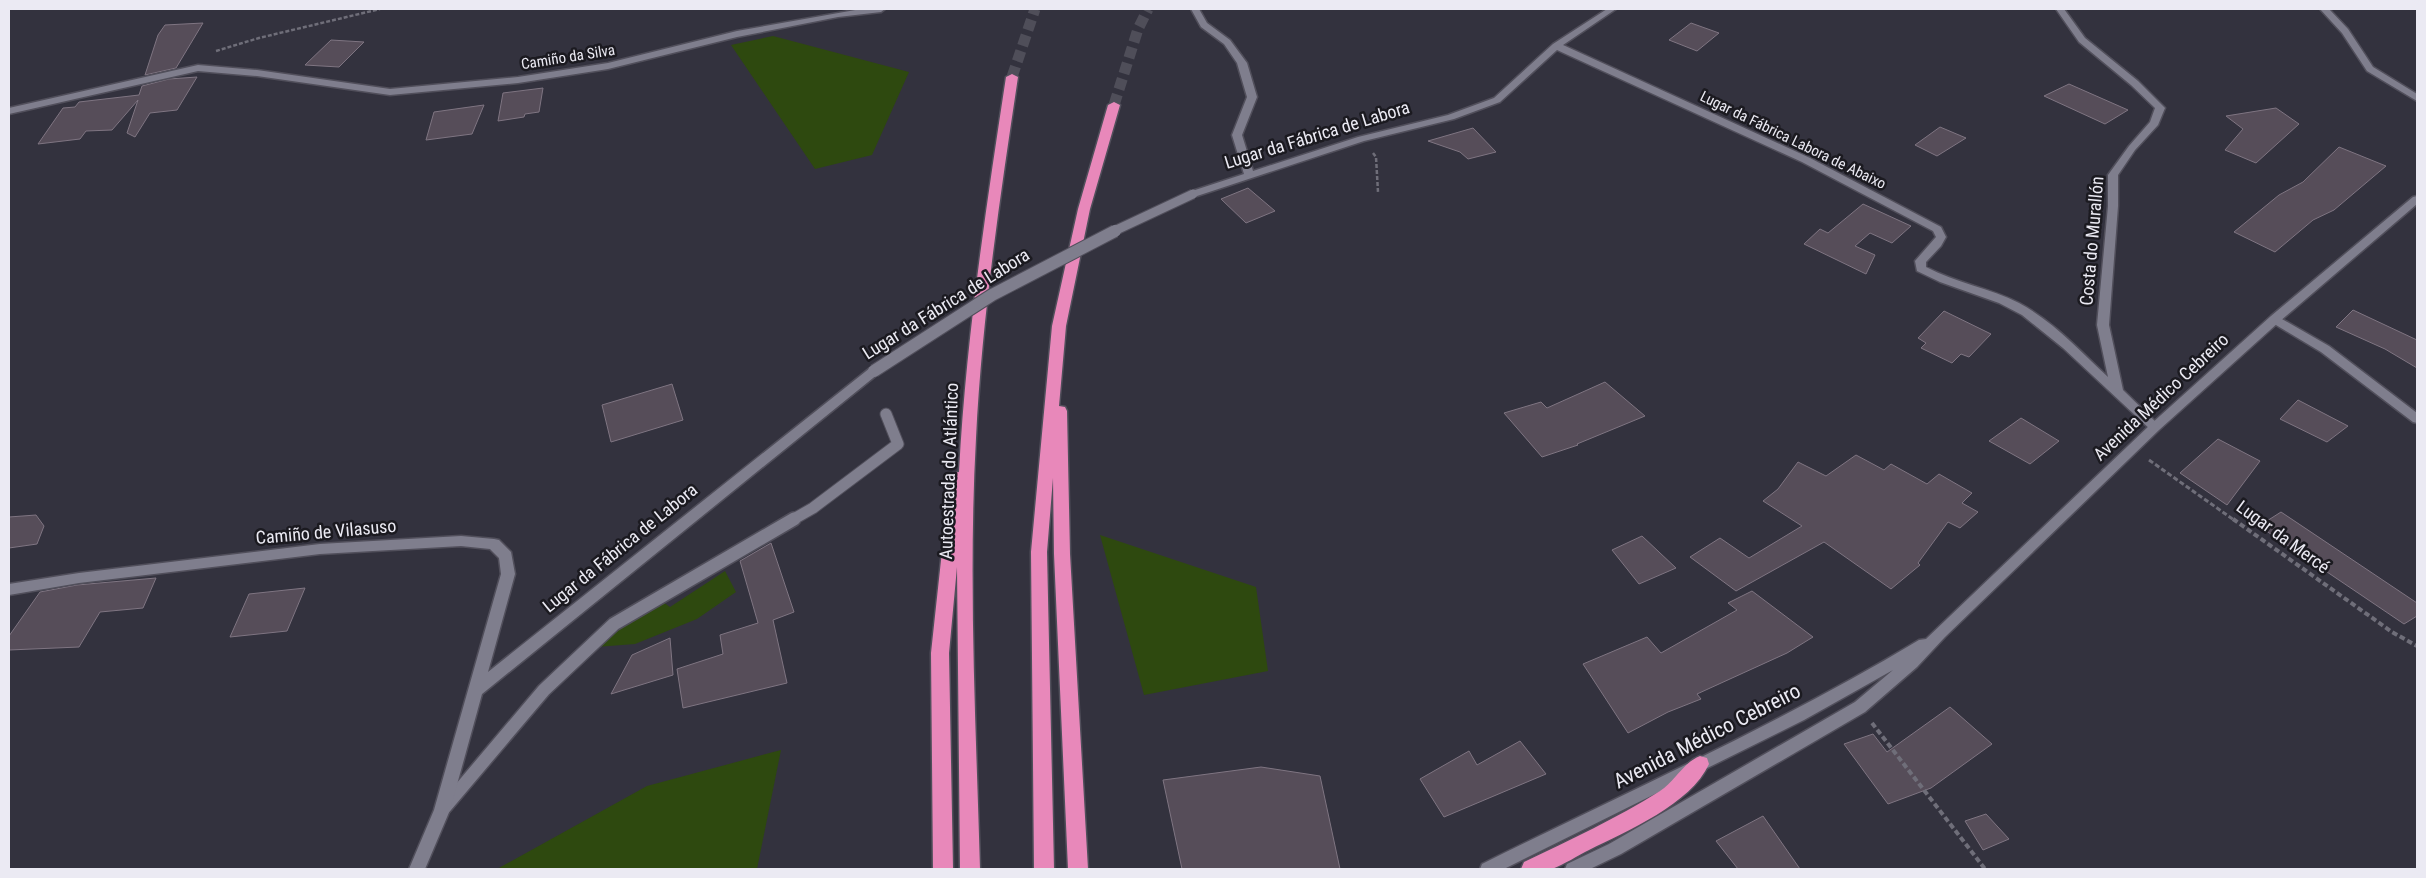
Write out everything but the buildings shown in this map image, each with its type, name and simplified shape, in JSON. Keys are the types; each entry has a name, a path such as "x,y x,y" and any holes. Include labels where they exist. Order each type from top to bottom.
{"highway":[{"name":"Autoestrada do Atlántico","path":"970,869 966,490 975,354 990,219 1012,77"},
{"path":"1043,865 1039,552 1060,326 1084,209 1114,105"},
{"path":"1060,326 1062,554 1075,845 1078,869"},
{"path":"943,869 940,653 956,491 975,354"},
{"path":"1531,869 1615,826 1668,796 1682,785 1700,764"}],"street":[{"name":"Camiño da Silva","path":"9,110 198,68 257,73 390,92 518,80 608,66 737,34 838,14 881,9"},
{"path":"1195,9 1204,25 1228,42 1242,62 1252,97 1237,135 1249,176"},
{"name":"Lugar da Fábrica de Labora","path":"477,689 874,371 946,323 1007,286 1056,259 1193,194 1361,139 1451,117 1498,100 1556,46 1612,9"},
{"name":"Costa do Murallón","path":"2060,9 2069,27 2088,48 2148,94 2160,108 2155,123 2132,148 2112,175 2113,206 2103,325 2117,392"},
{"path":"2324,9 2345,31 2370,69 2417,98"},
{"name":"Lugar da Fábrica Labora de Abaixo","path":"1556,46 1584,57 1806,160 1930,224 1937,229 1941,237 1937,244 1920,261 1921,269 1953,284 2015,306 2042,325 2117,392"},
{"name":"Avenida Médico Cebreiro","path":"1574,869 1615,849 1860,707 1912,663 1940,633 2155,427 2275,320 2417,199"},
{"path":"2275,320 2325,348 2417,419"},
{"path":"2117,392 2155,427"},
{"name":"Camiño de Vilasuso","path":"9,590 79,578 320,549 461,541 494,544 506,556 508,574 477,689"},
{"name":"Avenida Médico Cebreiro","path":"1488,869 1700,764 1873,675 1940,633"},
{"path":"417,869 442,810 461,736 477,689"}],"lane":[{"path":"442,810 544,690 614,624 813,508 898,444 886,414"}],"path":[{"path":"198,68 205,54 259,38 380,9"},
{"path":"1361,139 1376,157 1378,192"},
{"name":"Lugar da Mercé","path":"2134,449 2392,632 2417,646"},
{"path":"1860,707 1984,869"}],"green space":[{"path":"773,36 909,72 872,155 815,169 731,45"},
{"path":"1100,535 1256,587 1268,671 1144,695"},
{"path":"725,571 736,592 697,619 635,644 596,647 618,629 663,602 670,607"},
{"path":"781,750 757,869 497,869 647,786"}],"tunnel":[{"path":"1012,77 1035,9"},
{"path":"1114,105 1138,29 1148,9"}]}
